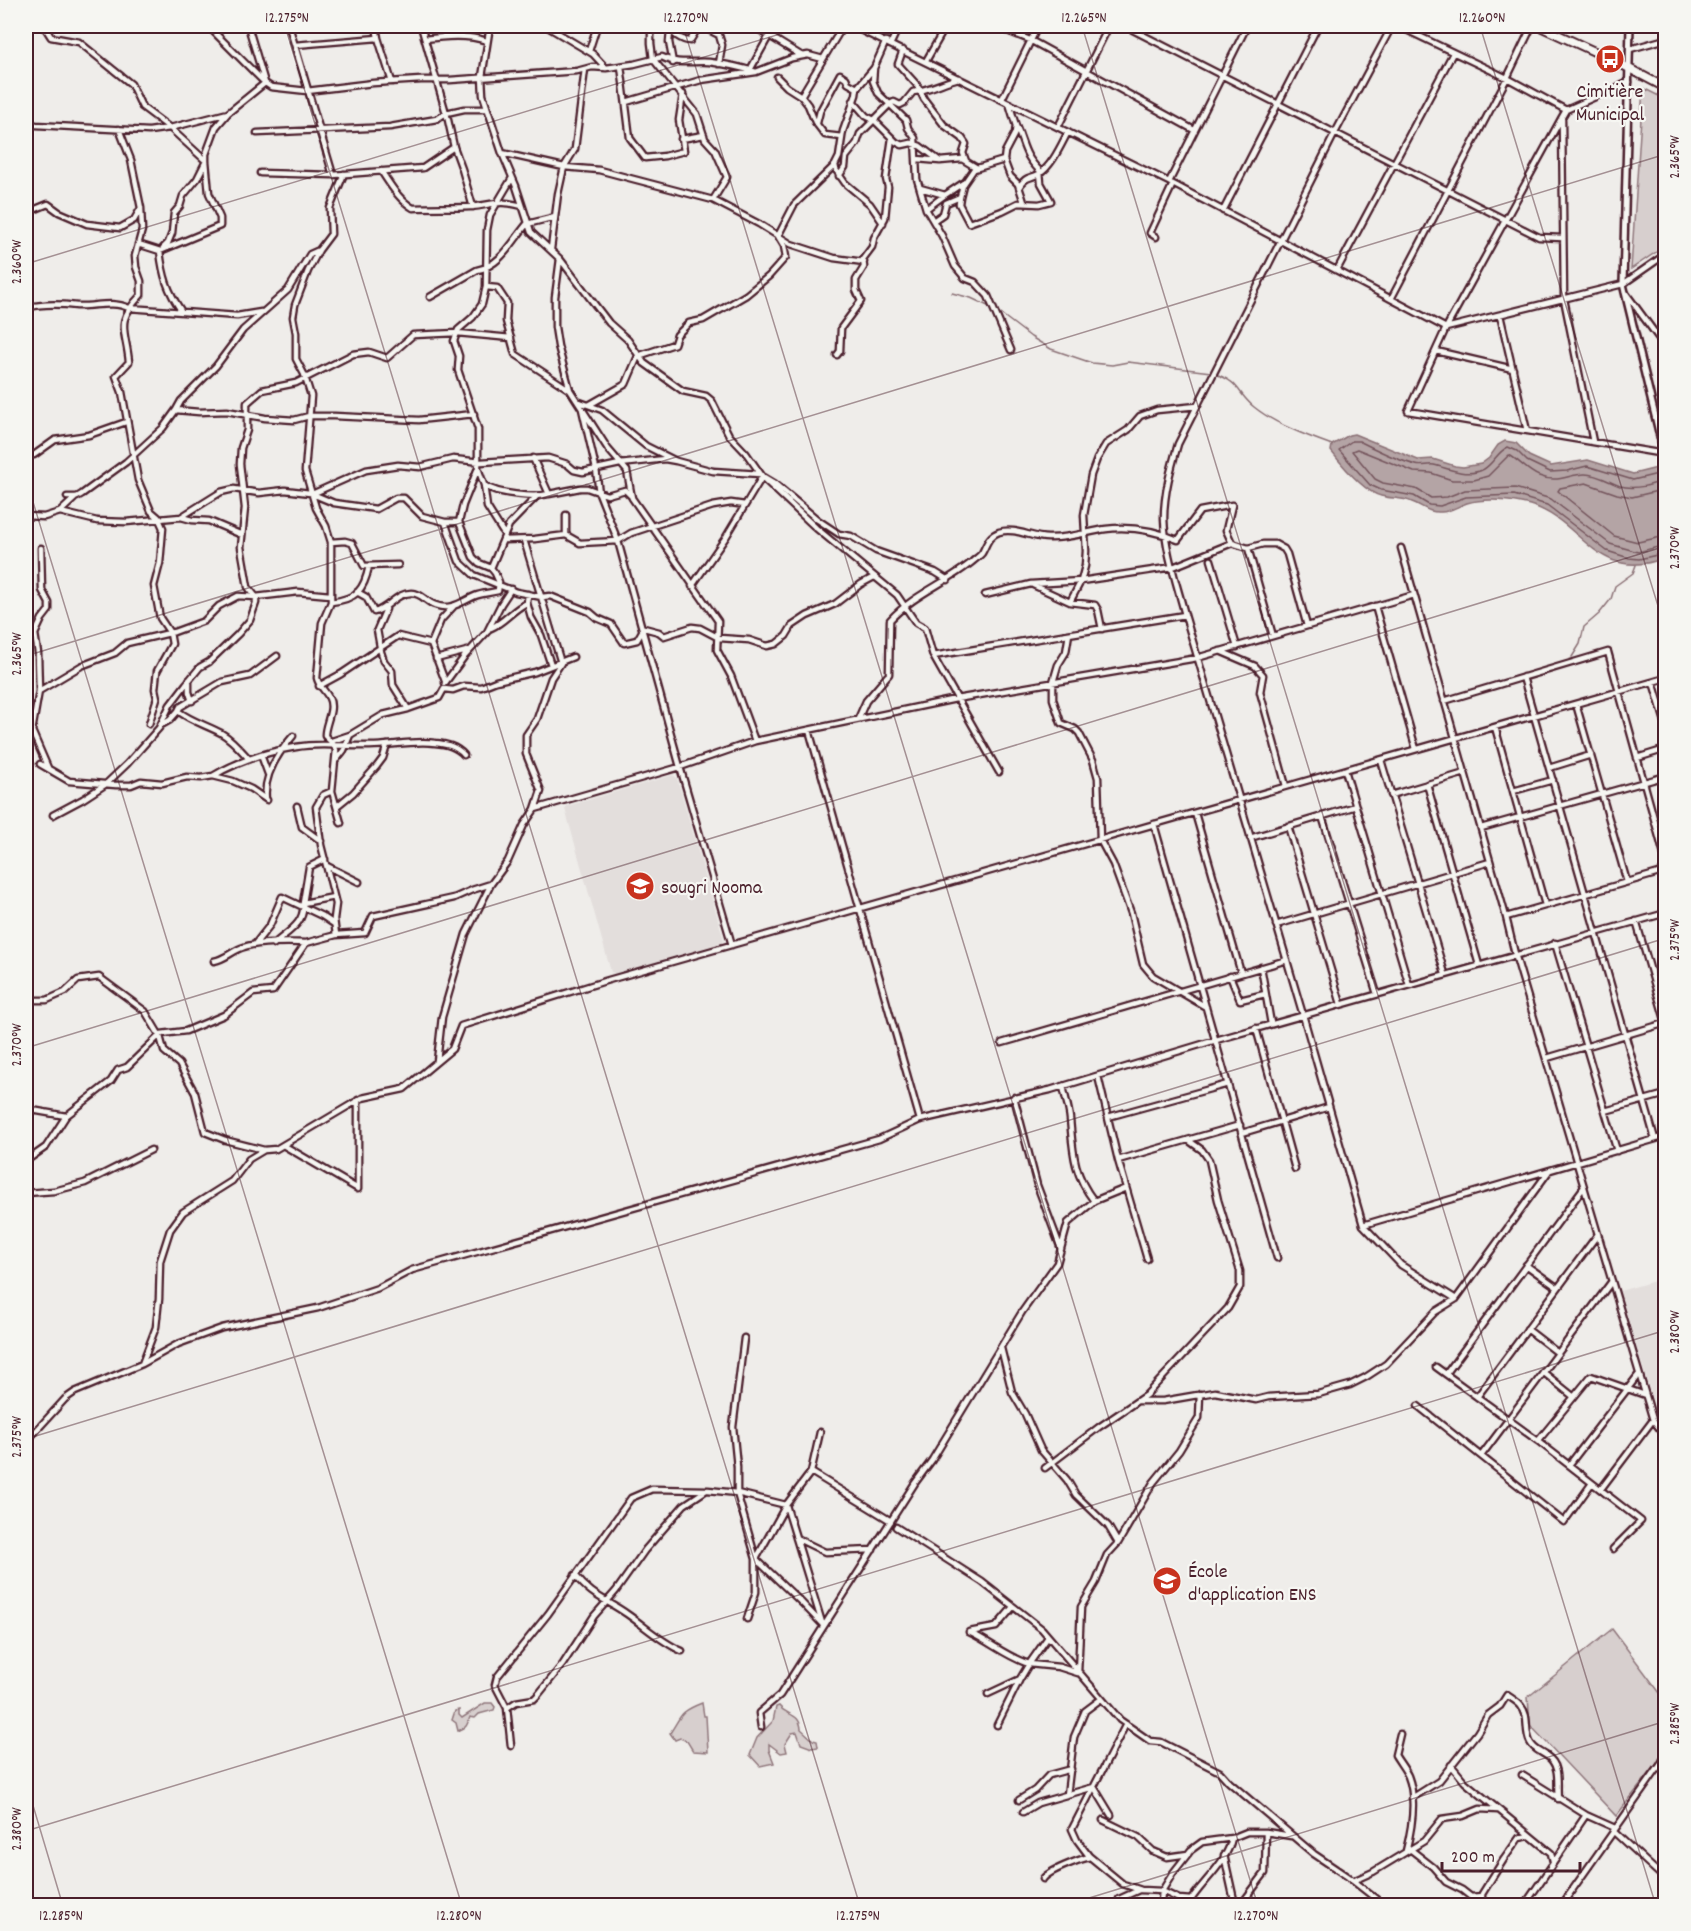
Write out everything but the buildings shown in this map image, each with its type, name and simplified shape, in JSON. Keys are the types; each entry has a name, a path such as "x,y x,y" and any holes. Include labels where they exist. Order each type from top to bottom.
{"main road":[{"path":"1539,26 1665,88"}],"street":[{"path":"45,26 51,37 79,42 131,84 142,107 170,128 206,161"},
{"path":"208,26 271,87 307,91 392,82 577,71 592,67 621,66 662,57 673,63 689,61 753,71"},
{"path":"248,26 265,83"},
{"path":"289,26 333,175"},
{"path":"376,26 392,82"},
{"path":"421,26 472,207"},
{"path":"444,37 446,26"},
{"path":"490,26 482,77 483,95 531,232 560,259 609,323 620,331 638,356 651,369 683,391 706,396 712,401 729,435 746,453 761,476 816,528 897,595 916,623 925,628 933,656 999,772"},
{"path":"547,26 589,51 606,68"},
{"path":"589,51 597,26"},
{"path":"651,26 653,59 697,114 704,135 715,150 727,177 713,200"},
{"path":"667,26 670,32 669,42 673,63"},
{"path":"670,32 687,42 700,26 719,36 722,45 719,64"},
{"path":"753,26 802,56"},
{"path":"801,96 843,26"},
{"path":"852,26 1171,183 1446,328 1623,284 1665,254"},
{"path":"778,236 794,204 835,165 857,88 873,68 899,26"},
{"path":"926,61 946,26"},
{"path":"995,26 1030,40 1194,130"},
{"path":"1002,99 1038,26"},
{"path":"1058,128 1109,26"},
{"path":"1125,26 1539,237 1563,238"},
{"path":"1156,237 1150,232 1171,183 1194,130 1247,26"},
{"path":"1222,210 1318,26"},
{"path":"1392,26 1335,133 1178,444 1169,474 1165,508 1166,535 1197,658 1363,1225 1401,1265 1456,1299"},
{"path":"1398,26 1507,78 1566,110"},
{"path":"1391,299 1532,26"},
{"path":"1629,82 1566,110 1446,328 1408,411 1593,442 1665,458 1623,284 1630,49 1630,26"},
{"path":"753,71 769,36"},
{"path":"425,39 478,37 487,41"},
{"path":"295,45 378,38"},
{"path":"1630,49 1665,39"},
{"path":"903,50 898,64 945,125 962,138 966,144 963,153 966,161"},
{"path":"1337,270 1453,53"},
{"path":"626,102 701,80 753,71 802,56 808,55 823,59"},
{"path":"621,66 630,138 645,158 684,151 679,110 682,94"},
{"path":"873,68 873,81 878,93 906,120 915,138 917,179 926,209 955,266 965,278 975,282 988,296 1011,350"},
{"path":"551,249 564,167 575,148 585,69"},
{"path":"816,124 820,111 840,74 846,78 848,83 857,88"},
{"path":"777,77 801,96 808,105 816,124 825,135 842,137"},
{"path":"839,176 845,167 846,157 857,143 860,134 890,104 894,102 900,105 913,92 930,89 936,84 959,78"},
{"path":"138,244 160,251 220,226 220,218 209,193 206,154 216,127 228,113 265,83"},
{"path":"853,101 866,116 874,120 902,145 915,144 940,161"},
{"path":"965,181 959,204 969,223 1023,202 1039,204 1051,201 1041,183 1040,173 1025,153 1009,103"},
{"path":"257,133 419,123 464,109 487,109"},
{"path":"26,122 36,125 149,131 228,113"},
{"path":"1562,117 1564,299 1593,442"},
{"path":"1016,126 1004,160 1010,176 1019,187 1023,202"},
{"path":"119,129 131,160 141,208 142,230 135,256 141,281 141,295 129,308 122,329 129,362 116,376 122,392 126,422 142,491 151,511 158,517 163,528 163,541 154,586 160,618 170,633 172,644 157,671 155,689 157,699 148,724"},
{"path":"1019,187 1024,179 1040,173 1055,155 1068,132"},
{"path":"681,139 704,135"},
{"path":"837,355 840,351 841,328 861,301 856,290 856,280 864,262 863,259 883,224 892,138"},
{"path":"260,173 333,175 423,168 454,147"},
{"path":"502,153 564,167 598,170 713,200 791,244 834,258 864,262"},
{"path":"917,159 940,161 962,159 977,168"},
{"path":"926,209 965,181 974,169 1004,160"},
{"path":"160,251 168,243 174,213 206,161"},
{"path":"835,165 839,176 870,204 883,224"},
{"path":"381,171 396,194 413,208 472,207 497,201 522,206"},
{"path":"341,823 332,791 336,750 325,736 330,699 319,686 317,678 322,623 331,602 331,542 326,526 316,508 305,466 311,396 306,378 296,359 293,311 308,271 331,234 330,208 344,174"},
{"path":"491,568 504,540 504,534 487,507 484,484 478,465 478,429 458,370 459,356 454,341 457,333 482,304 486,287 487,230 490,215 512,178"},
{"path":"920,188 945,195"},
{"path":"933,221 943,214 946,203 960,197"},
{"path":"26,213 48,204 59,212 87,224 120,228 134,220 141,208"},
{"path":"430,297 465,276 485,269 512,246 528,224 555,216"},
{"path":"589,405 626,384 638,356 674,344 677,335 689,324 703,320 746,295 769,276 786,257 784,246 778,236"},
{"path":"26,516 44,517 60,512 76,496 133,456 163,428 181,401 216,366 243,330 261,312 283,296 310,254 319,250"},
{"path":"160,251 163,276 170,295 182,312"},
{"path":"560,259 555,297 555,327 570,390 608,449 627,471 633,498"},
{"path":"486,287 497,288 507,303 506,321 515,354 570,390"},
{"path":"1625,292 1665,348"},
{"path":"26,308 61,303 78,306 114,304 129,308 237,316 261,312"},
{"path":"1500,315 1527,431"},
{"path":"53,815 106,784 127,764 162,724 170,705 200,667 209,662 250,620 256,597 250,591 241,554 244,508 240,454 247,430 247,403 262,390 296,382 353,354 369,352 387,358 412,335 457,333 511,338"},
{"path":"1436,351 1513,369"},
{"path":"577,401 602,410 646,446 676,461"},
{"path":"1070,602 1081,581 1086,552 1084,514 1091,476 1106,444 1128,430 1140,416 1157,410 1197,406"},
{"path":"582,409 596,468 599,493 618,541 732,945"},
{"path":"176,410 227,411 294,420 309,416 362,416 419,420 474,414"},
{"path":"26,456 34,455 55,440 89,435 126,422"},
{"path":"1660,436 1665,432"},
{"path":"533,458 549,494"},
{"path":"312,494 372,469 398,465 420,467 453,459 478,465 548,458 583,472 620,464 664,459 713,471 761,476 774,483 802,508 839,534 851,536 876,551 935,572 948,579"},
{"path":"408,709 393,684 392,671 384,661 380,647 377,630 386,609 398,597 411,593 422,596 435,605 454,606 465,603 477,595 498,591 499,584 491,568 479,563 473,557 459,522 478,465"},
{"path":"693,586 726,537 761,476"},
{"path":"484,484 497,491 537,496 580,488 607,495 625,490 680,564 718,621 717,650 731,676 755,741"},
{"path":"181,517 221,492 243,490 259,493 285,490 376,509 396,498 404,498 422,516 445,522 459,522"},
{"path":"67,497 76,496"},
{"path":"504,534 515,517 537,496"},
{"path":"504,540 566,535 580,543 618,541 631,533 712,506 731,503 745,506"},
{"path":"858,719 866,701 889,674 890,620 903,605 948,579 981,554 986,541 997,533 1012,530 1033,537 1050,539 1108,529 1130,528 1166,535 1178,540 1200,511 1232,505 1226,530 1232,543"},
{"path":"60,512 104,522 181,517 209,521 242,535"},
{"path":"566,515 566,535"},
{"path":"445,522 452,547 459,561 480,579 516,592 542,597 550,596 590,612 611,624 624,643 637,640 642,629"},
{"path":"437,1061 442,1017 466,934 491,884 508,861 524,825 535,809 541,791 526,754 526,735 537,719 551,678 561,663 524,540"},
{"path":"331,542 350,541 355,546 364,566 398,565"},
{"path":"985,595 1031,584 1081,581 1173,567 1232,543 1248,548 1275,544 1284,549 1287,554 1307,626"},
{"path":"41,548 42,590 49,603 49,610 35,634 39,691 32,731 48,768"},
{"path":"1248,548 1273,636"},
{"path":"1401,548 1515,954 1645,1395 1653,1420 1663,1430 1665,1437"},
{"path":"1211,560 1237,646"},
{"path":"331,602 345,600 357,592 366,582 369,566"},
{"path":"642,629 653,629 664,636 687,628 700,628 717,638 749,640 767,646 776,644 786,636 792,626 807,616 835,604 874,577"},
{"path":"1031,584 1070,602 1095,605 1102,629"},
{"path":"445,681 489,629 501,604 511,590"},
{"path":"39,691 81,666 115,653 127,643 170,633 204,621 219,606 238,596 256,597 298,592 330,595"},
{"path":"357,592 366,597 374,612 386,609"},
{"path":"528,594 527,603 531,617 541,635 551,665"},
{"path":"535,809 680,767 755,741 956,699 1197,658 1414,595"},
{"path":"489,629 499,624 510,612 527,603"},
{"path":"333,744 332,741 336,738 350,735 377,718 439,698 445,681 431,644 441,620 454,606"},
{"path":"1375,606 1416,749"},
{"path":"933,656 1185,615"},
{"path":"1069,634 1066,652 1058,665 1053,682 1053,699 1061,723 1079,733 1096,770 1100,840 1113,864 1131,913 1143,964 1154,976 1206,1007"},
{"path":"319,686 398,636 431,644"},
{"path":"436,659 470,651"},
{"path":"1220,651 1255,666 1263,675 1260,692 1286,786"},
{"path":"1444,701 1608,652 1665,862"},
{"path":"162,724 170,720 180,707 222,682 250,676 277,656"},
{"path":"444,689 454,690 464,686 481,687 561,663 573,657"},
{"path":"1523,677 1655,1139"},
{"path":"26,997 31,1000 47,1000 65,992 78,980 99,977 145,1011 160,1036 164,1051 179,1065 195,1094 205,1131 225,1140 264,1150 276,1149 358,1100 404,1089 452,1049 460,1026 605,981 1665,678"},
{"path":"189,680 192,701"},
{"path":"1653,682 1665,725"},
{"path":"1576,704 1627,882"},
{"path":"178,711 222,734 239,747 249,759"},
{"path":"1495,727 1545,906"},
{"path":"809,729 858,909 920,1120"},
{"path":"336,761 347,745 350,735"},
{"path":"213,776 233,781 267,800 265,791 268,774 293,736"},
{"path":"40,764 69,781 131,785 141,781 162,783 187,777 213,776 234,763 261,755 333,744 436,743 453,746 464,755"},
{"path":"337,806 353,793 377,766 383,758 387,745"},
{"path":"1637,758 1665,749"},
{"path":"261,755 268,774"},
{"path":"1549,768 1591,755"},
{"path":"1381,760 1445,974"},
{"path":"1345,770 1409,985"},
{"path":"1391,795 1465,773"},
{"path":"1481,828 1665,776"},
{"path":"1513,791 1553,780"},
{"path":"1426,784 1479,964"},
{"path":"332,791 323,795 316,804 321,841 336,904 334,924 336,935"},
{"path":"297,806 302,827 316,835 321,841"},
{"path":"1250,838 1356,806"},
{"path":"1195,813 1241,973"},
{"path":"1322,816 1377,994"},
{"path":"1154,824 1277,1258"},
{"path":"1288,826 1341,1004"},
{"path":"274,944 297,924 303,906 309,867 325,859"},
{"path":"1276,925 1491,862"},
{"path":"318,864 328,866 359,882"},
{"path":"1506,916 1665,872"},
{"path":"214,961 228,956 235,950 255,944 306,943 336,935 365,933 373,916 454,898 491,884"},
{"path":"303,906 334,897"},
{"path":"255,944 270,925 280,898 303,906 334,924"},
{"path":"26,1442 65,1399 75,1392 142,1364 178,1344 222,1328 318,1308 378,1288 412,1270 879,1139 920,1120 1063,1086 1256,1028 1665,913"},
{"path":"1547,1058 1665,1023 1636,921"},
{"path":"26,1161 46,1147 66,1116 111,1081 118,1070 127,1067 160,1036 186,1030 224,1015 253,993 273,991 306,943"},
{"path":"1555,944 1617,1151"},
{"path":"1002,1043 1287,960"},
{"path":"1261,967 1271,1024"},
{"path":"1230,976 1240,1000 1265,994"},
{"path":"1256,1028 1295,1169"},
{"path":"1098,1076 1118,1160 1147,1259"},
{"path":"1108,1117 1228,1084"},
{"path":"1063,1086 1070,1117 1070,1141 1075,1163 1083,1187 1094,1201"},
{"path":"1605,1111 1665,1094"},
{"path":"1014,1097 1036,1185 1061,1249"},
{"path":"283,1145 358,1189 358,1100"},
{"path":"1242,1133 1329,1107"},
{"path":"26,1109 66,1116"},
{"path":"1118,1160 1240,1125"},
{"path":"1363,1225 1665,1136"},
{"path":"1045,1468 1138,1401 1165,1377 1228,1308 1240,1287 1240,1271 1218,1200 1209,1160 1202,1150 1188,1140"},
{"path":"26,1193 54,1191 85,1183 151,1150"},
{"path":"142,1364 156,1327 160,1261 170,1230 183,1212 232,1181 249,1159 264,1150"},
{"path":"1138,1401 1163,1401 1215,1392 1256,1400 1268,1397 1317,1394 1350,1385 1366,1377 1386,1364 1435,1312 1456,1299 1549,1171"},
{"path":"1446,1374 1584,1187"},
{"path":"761,1727 759,1713 780,1695 1022,1312 1057,1263 1068,1223 1094,1201 1126,1188"},
{"path":"1477,1397 1598,1234"},
{"path":"1526,1265 1558,1287"},
{"path":"1481,1456 1612,1281"},
{"path":"1527,1329 1558,1353"},
{"path":"744,1338 733,1427 737,1467 736,1493 756,1559 756,1592 747,1619"},
{"path":"1000,1348 1012,1392 1041,1450 1067,1480 1076,1495 1108,1526 1118,1543"},
{"path":"1436,1367 1538,1441 1641,1521 1613,1549"},
{"path":"1543,1372 1574,1397"},
{"path":"1569,1465 1639,1374"},
{"path":"1538,1441 1591,1376 1645,1395"},
{"path":"1078,1673 1081,1606 1096,1582 1107,1555 1118,1543 1154,1484 1179,1451 1199,1418 1200,1394"},
{"path":"1418,1406 1564,1522 1592,1483"},
{"path":"1600,1490 1653,1420"},
{"path":"756,1559 786,1505 811,1472 820,1432"},
{"path":"811,1472 891,1521"},
{"path":"511,1746 507,1708 496,1690 497,1677 548,1614 631,1498 652,1489 708,1490 736,1493 786,1505"},
{"path":"507,1708 516,1702 534,1700 563,1664 645,1550 684,1505 708,1490"},
{"path":"683,1491 684,1505"},
{"path":"786,1505 824,1626"},
{"path":"896,1527 982,1582 1042,1629 1078,1673 1126,1724 1150,1741 1161,1742 1220,1772 1314,1854 1385,1905"},
{"path":"796,1538 825,1552 873,1550"},
{"path":"756,1559 824,1626"},
{"path":"575,1575 591,1593 620,1609 662,1642 682,1650"},
{"path":"1013,1607 996,1627 969,1632 988,1641 1008,1657 1029,1664 1059,1667 1078,1673"},
{"path":"997,1725 1020,1679 1048,1637"},
{"path":"988,1694 1020,1679"},
{"path":"1412,1798 1440,1781 1488,1715 1500,1706 1507,1695 1520,1704 1526,1713 1527,1738 1532,1746 1536,1751 1549,1757 1556,1767 1558,1799"},
{"path":"1067,1795 1074,1737 1085,1711 1101,1699"},
{"path":"1126,1724 1072,1829 1090,1857 1123,1884 1139,1890 1162,1891 1189,1903 1216,1870 1230,1848 1232,1838"},
{"path":"1400,1734 1395,1755 1408,1776 1412,1798 1413,1827 1408,1850"},
{"path":"1561,1905 1661,1764 1665,1755"},
{"path":"1451,1765 1465,1782 1551,1853 1553,1862"},
{"path":"1019,1800 1035,1790 1049,1775 1071,1769"},
{"path":"1522,1775 1558,1799 1614,1829 1665,1880"},
{"path":"1023,1812 1038,1803 1094,1787"},
{"path":"1094,1787 1111,1815"},
{"path":"1353,1881 1424,1840 1442,1819 1463,1816 1480,1809 1498,1810"},
{"path":"1524,1905 1586,1815"},
{"path":"1103,1820 1138,1837 1153,1851 1167,1857 1188,1854"},
{"path":"1158,1905 1161,1903 1162,1891 1173,1873 1188,1854 1202,1842 1232,1838 1247,1832 1266,1832 1293,1837"},
{"path":"1240,1905 1265,1873 1266,1832"},
{"path":"1482,1905 1482,1896 1504,1859 1520,1838 1529,1836"},
{"path":"1408,1850 1433,1867 1446,1882 1471,1897 1482,1896"},
{"path":"1224,1855 1234,1905"},
{"path":"1043,1879 1046,1875 1075,1860 1090,1857"},
{"path":"1123,1905 1119,1899 1139,1890"}],"shaded area":[{"path":"1643,88 1665,99 1665,246 1631,269"},
{"path":"673,775 677,778 724,940 721,943 615,974 611,972 565,809 567,806"},
{"path":"1665,1278 1666,1423 1660,1424 1620,1291"},
{"path":"1612,1629 1666,1701 1665,1747 1656,1765 1616,1816 1530,1725 1528,1697"},
{"path":"485,1703 492,1703 494,1710 479,1714 475,1718 470,1717 466,1726 458,1731 456,1723 452,1720 455,1711 459,1710 462,1718"},
{"path":"702,1703 704,1716 706,1716 708,1752 693,1751 687,1741 680,1738 675,1740 670,1733 685,1712"},
{"path":"779,1706 796,1717 801,1729 817,1741 818,1747 812,1748 801,1744 797,1732 792,1733 785,1744 787,1752 781,1753 769,1744 774,1763 760,1766 750,1755 757,1738 773,1721 776,1707"}],"water":[{"path":"1354,434 1418,460 1433,459 1463,467 1481,464 1489,458 1498,445 1505,441 1516,443 1529,456 1551,466 1588,460 1633,474 1665,466 1665,558 1641,564 1622,563 1605,557 1548,513 1523,503 1482,500 1448,511 1436,512 1408,500 1374,493 1354,477 1331,451 1332,445"}],"waterway":[{"path":"952,293 971,298 990,307"},
{"path":"997,311 1051,349 1092,363 1112,365 1128,362 1211,372"},
{"path":"1215,374 1234,384 1248,402 1272,419 1302,434 1332,445"},
{"path":"1572,657 1580,644 1584,627 1599,614 1611,599 1615,586 1633,573 1636,565"}],"place":[{"name":"Cimitière Municipal","path":"1610,59"},
{"name":"sougri Nooma","path":"640,886"},
{"name":"École d'application ENS","path":"1167,1581"}]}
